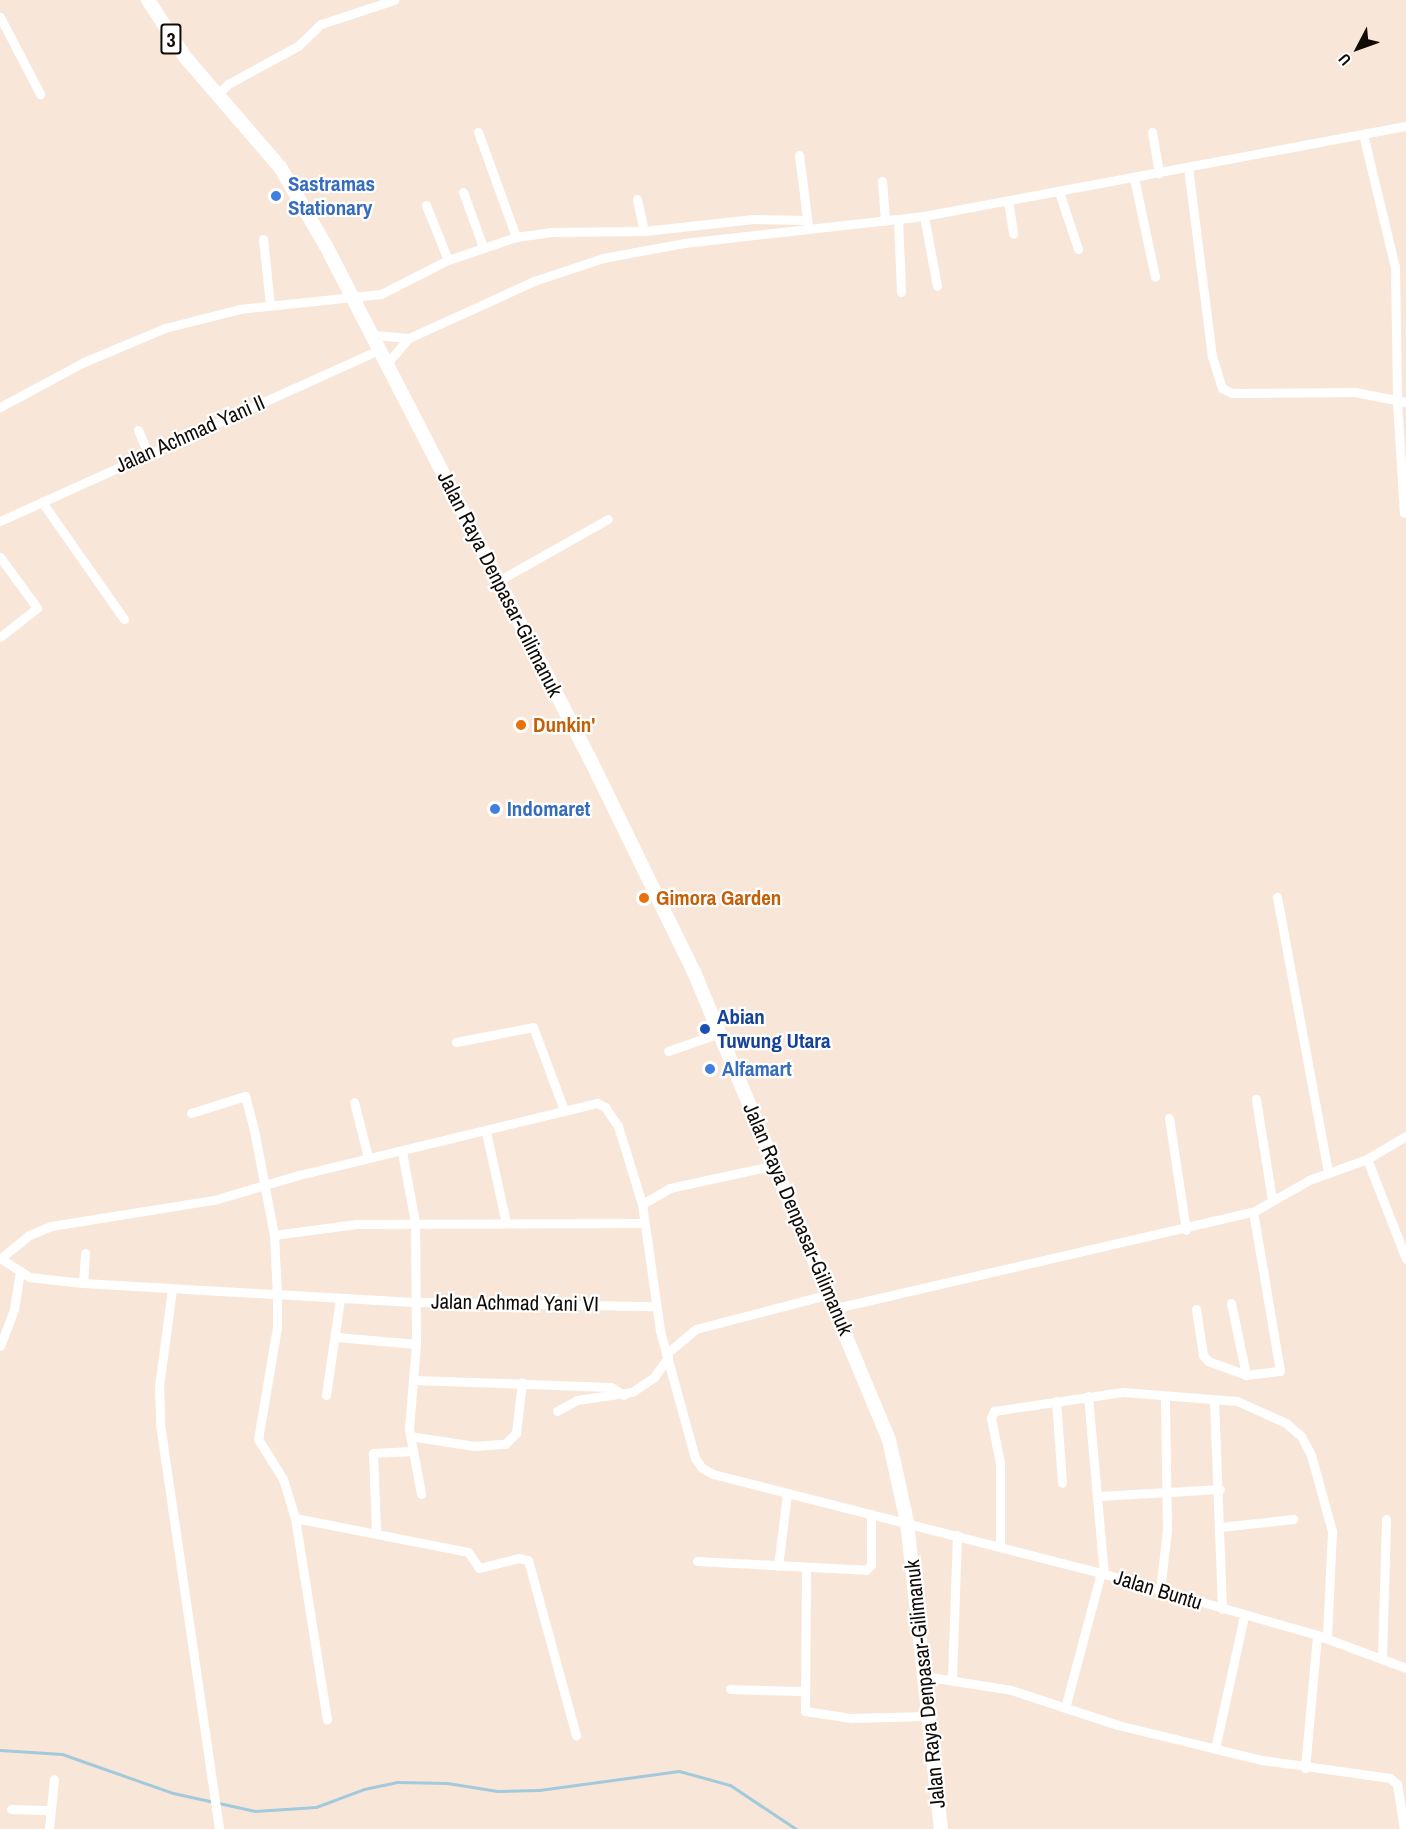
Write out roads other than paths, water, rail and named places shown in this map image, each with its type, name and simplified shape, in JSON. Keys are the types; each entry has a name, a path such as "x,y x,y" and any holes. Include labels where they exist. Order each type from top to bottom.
{"highway":[{"name":"Jalan Raya Denpasar-Gilimanuk","path":"148,0 170,37 200,75 280,167 374,335 666,912 720,1033 889,1440 907,1522 940,1825"}],"street":[{"path":"215,91 298,46 321,24 394,0"},
{"path":"0,17 40,94"},
{"path":"388,362 410,338 567,270 603,258 808,225 885,221 924,216 1406,126"},
{"path":"478,132 516,237"},
{"path":"1152,132 1159,173"},
{"path":"1363,134 1395,267 1404,513"},
{"path":"799,155 808,225"},
{"path":"1188,167 1212,356 1215,374 1222,388 1232,393 1355,393 1401,401"},
{"path":"1134,177 1155,277"},
{"path":"882,181 885,221"},
{"path":"463,192 483,247"},
{"path":"1059,192 1078,249"},
{"path":"637,199 644,231"},
{"path":"1008,201 1013,234"},
{"path":"426,205 448,260"},
{"path":"924,216 937,286"},
{"path":"0,407 84,362 165,328 270,304 352,298 396,288 448,260 516,237 552,232 644,231 787,218 808,225"},
{"path":"898,219 901,292"},
{"path":"694,226 695,242"},
{"path":"263,239 270,304"},
{"path":"374,335 410,338"},
{"name":"Jalan Achmad Yani II","path":"0,521 381,349"},
{"path":"138,430 148,454"},
{"path":"42,502 124,619"},
{"path":"498,581 608,519"},
{"path":"0,557 37,608 0,636"},
{"path":"1277,897 1328,1173"},
{"path":"456,1042 533,1027 564,1110"},
{"path":"668,1051 720,1033"},
{"path":"191,1113 244,1096 266,1184 274,1235 276,1333 258,1433 287,1488 295,1518 327,1719"},
{"path":"1256,1099 1272,1200"},
{"path":"354,1102 368,1157"},
{"path":"0,1258 29,1235 51,1226 214,1200 368,1157 402,1152 598,1103 610,1112 642,1204 655,1306 695,1458 702,1468 787,1494 907,1522"},
{"path":"1169,1118 1186,1230"},
{"path":"486,1132 506,1223"},
{"path":"836,1308 1000,1268 1186,1230 1253,1212 1272,1200 1328,1173 1367,1159 1406,1136"},
{"path":"402,1152 415,1222 417,1302 410,1436 421,1494"},
{"path":"1367,1159 1406,1259"},
{"path":"642,1204 669,1188 776,1165"},
{"path":"1196,1309 1206,1359 1246,1375 1275,1375 1281,1369 1253,1212"},
{"path":"274,1235 356,1224 415,1222 644,1223"},
{"path":"83,1283 85,1253"},
{"name":"Jalan Achmad Yani VI","path":"0,1258 20,1273 83,1283 277,1297 655,1306"},
{"path":"0,1346 14,1309 20,1273"},
{"path":"172,1289 159,1386 160,1424 219,1829"},
{"path":"557,1411 577,1400 621,1392 654,1377 666,1352 696,1329 830,1294"},
{"path":"326,1395 337,1337 340,1299"},
{"path":"1231,1303 1246,1375"},
{"path":"337,1337 416,1344"},
{"path":"413,1380 522,1382 621,1392"},
{"path":"410,1436 474,1446 505,1444 516,1433 522,1382"},
{"path":"1000,1545 1000,1463 991,1414 1056,1401 1123,1392 1237,1401 1286,1423 1301,1436 1311,1455 1332,1531 1322,1636 1305,1768"},
{"path":"1065,1708 1103,1574 1099,1496 1088,1396"},
{"path":"1160,1591 1167,1530 1165,1397"},
{"path":"1214,1400 1220,1489 1222,1609"},
{"path":"1056,1401 1062,1483"},
{"path":"376,1531 373,1453 413,1451"},
{"path":"1099,1496 1166,1494 1220,1489"},
{"path":"777,1566 787,1494"},
{"path":"697,1561 806,1568 868,1569 872,1514"},
{"path":"295,1518 376,1531 414,1543 468,1552 479,1568 519,1558 528,1560 576,1736"},
{"path":"1220,1527 1294,1519"},
{"path":"1382,1658 1386,1519"},
{"name":"Jalan Buntu","path":"907,1522 1000,1545 1244,1616 1322,1636 1406,1668"},
{"path":"952,1679 957,1535"},
{"path":"806,1568 804,1709 809,1714 928,1716"},
{"path":"1215,1749 1244,1616"},
{"path":"923,1676 1011,1690 1065,1708 1215,1749 1305,1768 1390,1778 1397,1784 1404,1829"},
{"path":"730,1689 803,1691"},
{"path":"49,1829 54,1779"},
{"path":"11,1809 50,1810"}],"waterway":[{"path":"0,1750 62,1754 173,1793 255,1811 316,1807 364,1789 397,1782 447,1783 497,1791 539,1790 679,1771 730,1785 796,1829"}],"place":[{"name":"Sastramas Stationary","path":"276,196"},
{"name":"Dunkin'","path":"521,725"},
{"name":"Indomaret","path":"495,809"},
{"name":"Gimora Garden","path":"644,898"},
{"name":"Abian Tuwung Utara","path":"705,1029"},
{"name":"Alfamart","path":"710,1069"}]}
